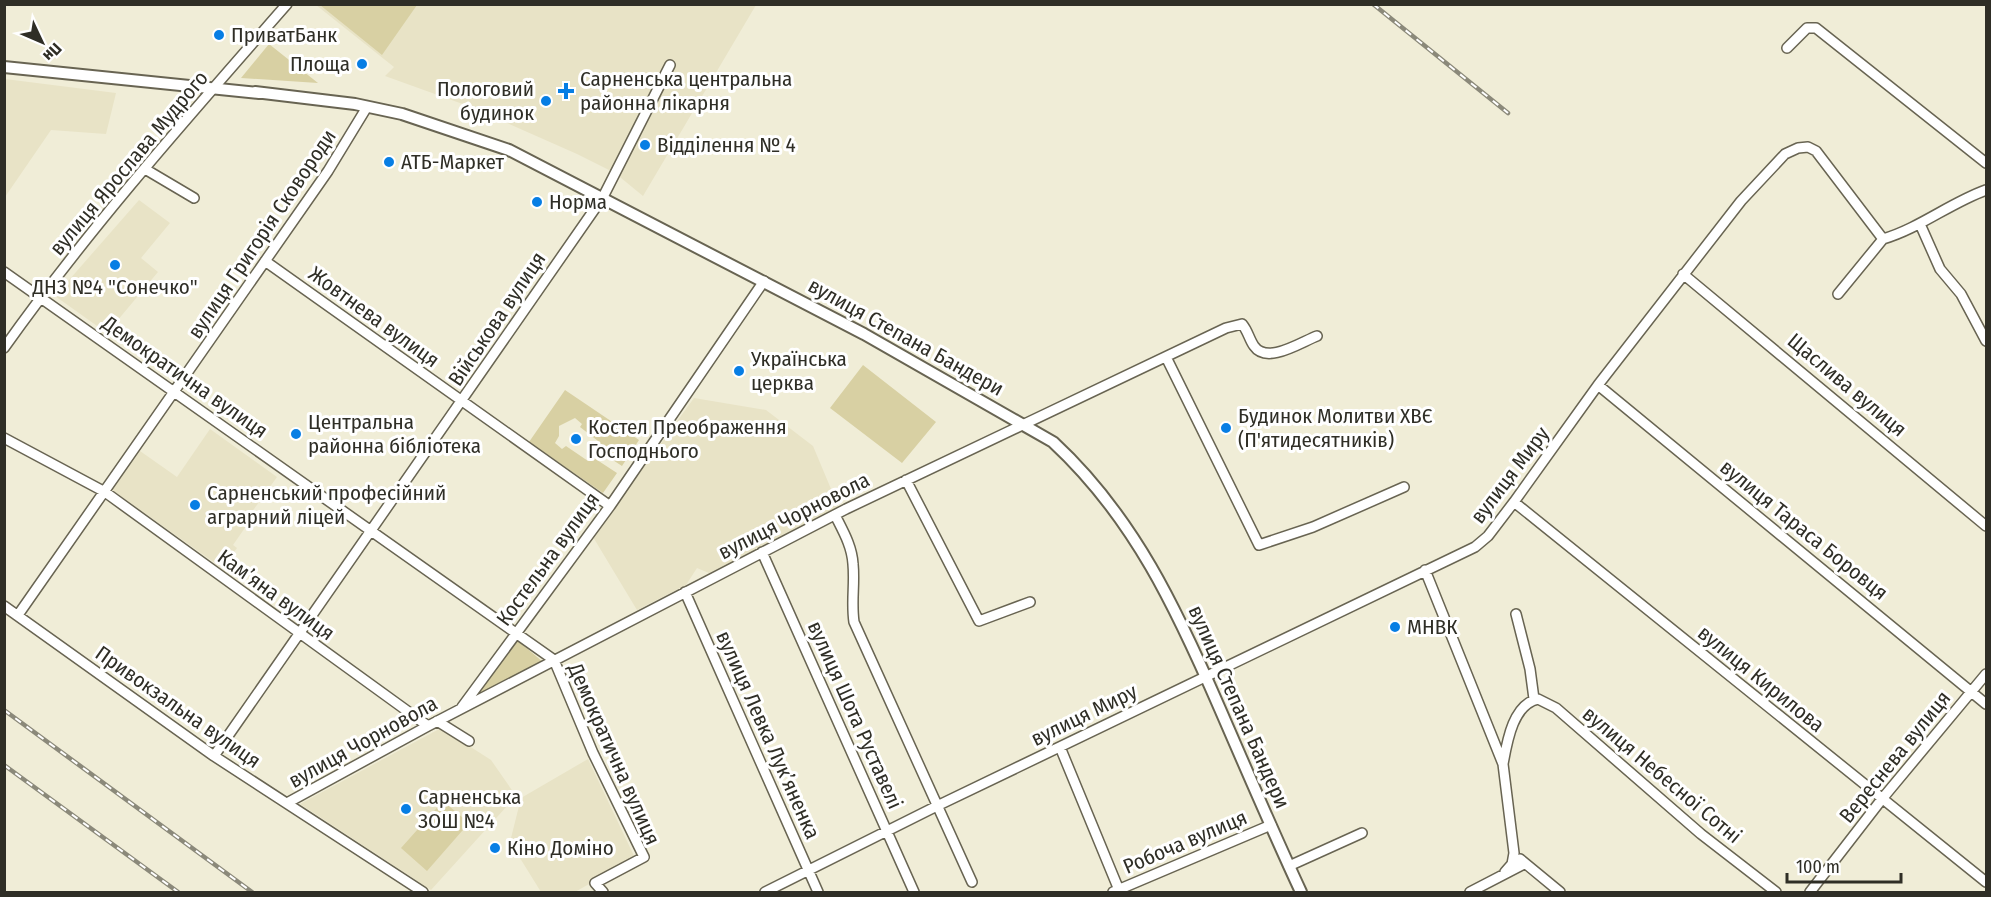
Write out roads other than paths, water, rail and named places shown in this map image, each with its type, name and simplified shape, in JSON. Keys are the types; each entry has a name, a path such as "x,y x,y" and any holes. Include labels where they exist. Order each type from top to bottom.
{"main road":[{"name":"вулиця Степана Бандери","path":"4,67 368,107 402,114 509,150 764,280 1053,442 1079,466 1134,537 1158,575 1206,676 1301,892"}],"street":[{"name":"вулиця Ярослава Мудрого","path":"4,348 41,297 145,169 286,4"},
{"path":"1787,48 1807,28 1816,28 1986,163"},
{"name":"Військова вулиця","path":"214,756 603,197 670,65"},
{"name":"вулиця Григорія Сковороди","path":"18,615 328,171 368,107"},
{"name":"вулиця Миру","path":"765,892 939,805 1475,547 1488,536 1514,502 1598,385 1683,274 1741,201 1785,154 1798,148 1808,147 1816,151 1883,239"},
{"path":"145,169 194,198"},
{"path":"1838,294 1883,239 1920,224 1966,197 1986,190"},
{"path":"1920,224 1940,269 1960,294 1986,341"},
{"name":"Жовтнева вулиця","path":"265,261 610,506"},
{"name":"Демократична вулиця","path":"4,272 554,660 593,753 650,854 596,883 603,892"},
{"name":"Щаслива вулиця","path":"1683,274 1986,526"},
{"name":"Костельна вулиця","path":"461,708 610,506 764,280"},
{"name":"вулиця Чорновола","path":"287,803 461,708 835,515 1234,325 1242,324 1254,346 1263,353 1274,353 1317,336"},
{"path":"1166,357 1259,545 1313,527 1404,488"},
{"name":"вулиця Тараса Боровця","path":"1598,385 1986,704"},
{"name":"Камʼяна вулиця","path":"4,438 105,492 299,635 428,726"},
{"path":"906,480 979,621 1030,602"},
{"name":"вулиця Кирилова","path":"1514,502 1986,882"},
{"path":"835,515 849,542 854,565 851,604 854,622 972,882"},
{"name":"вулиця Шота Руставелі","path":"762,552 914,892"},
{"path":"1425,570 1503,764 1514,853 1512,864 1505,872"},
{"name":"вулиця Левка Лукʼяненка","path":"685,592 818,892"},
{"name":"Привокзальна вулиця","path":"4,606 214,756 423,892"},
{"path":"1503,764 1507,741 1523,706 1534,699 1530,669 1516,614"},
{"name":"Вереснева вулиця","path":"1809,892 1882,799 1986,674"},
{"name":"вулиця Небесної Сотні","path":"1534,699 1556,708 1701,834 1776,892"},
{"path":"437,721 469,741"},
{"path":"1493,739 1507,741"},
{"path":"1060,747 1116,891"},
{"name":"Робоча вулиця","path":"1116,891 1271,825"},
{"path":"1289,866 1362,833"},
{"path":"1514,853 1524,864 1560,892"},
{"path":"1470,892 1524,864"}],"railway":[{"path":"1373,4 1508,113"},
{"path":"4,710 252,892"},
{"path":"4,765 178,892"}],"place":[{"name":"ПриватБанк","path":"219,35"},
{"name":"Площа","path":"362,64"},
{"name":"Сарненська центральна районна лікарня","path":"566,91"},
{"name":"Пологовий будинок","path":"546,101"},
{"name":"Відділення № 4","path":"645,145"},
{"name":"АТБ-Маркет","path":"389,162"},
{"name":"Норма","path":"537,202"},
{"name":"ДНЗ №4 \"Сонечко\"","path":"115,265"},
{"name":"Українська церква","path":"739,371"},
{"name":"Будинок Молитви ХВЄ (П'ятидесятників)","path":"1226,428"},
{"name":"Центральна районна бібліотека","path":"296,434"},
{"name":"Костел Преображення Господнього","path":"576,439"},
{"name":"Сарненський професійний аграрний ліцей","path":"195,505"},
{"name":"МНВК","path":"1395,627"},
{"name":"Сарненська ЗОШ №4","path":"406,809"},
{"name":"Кіно Доміно","path":"495,848"}]}
